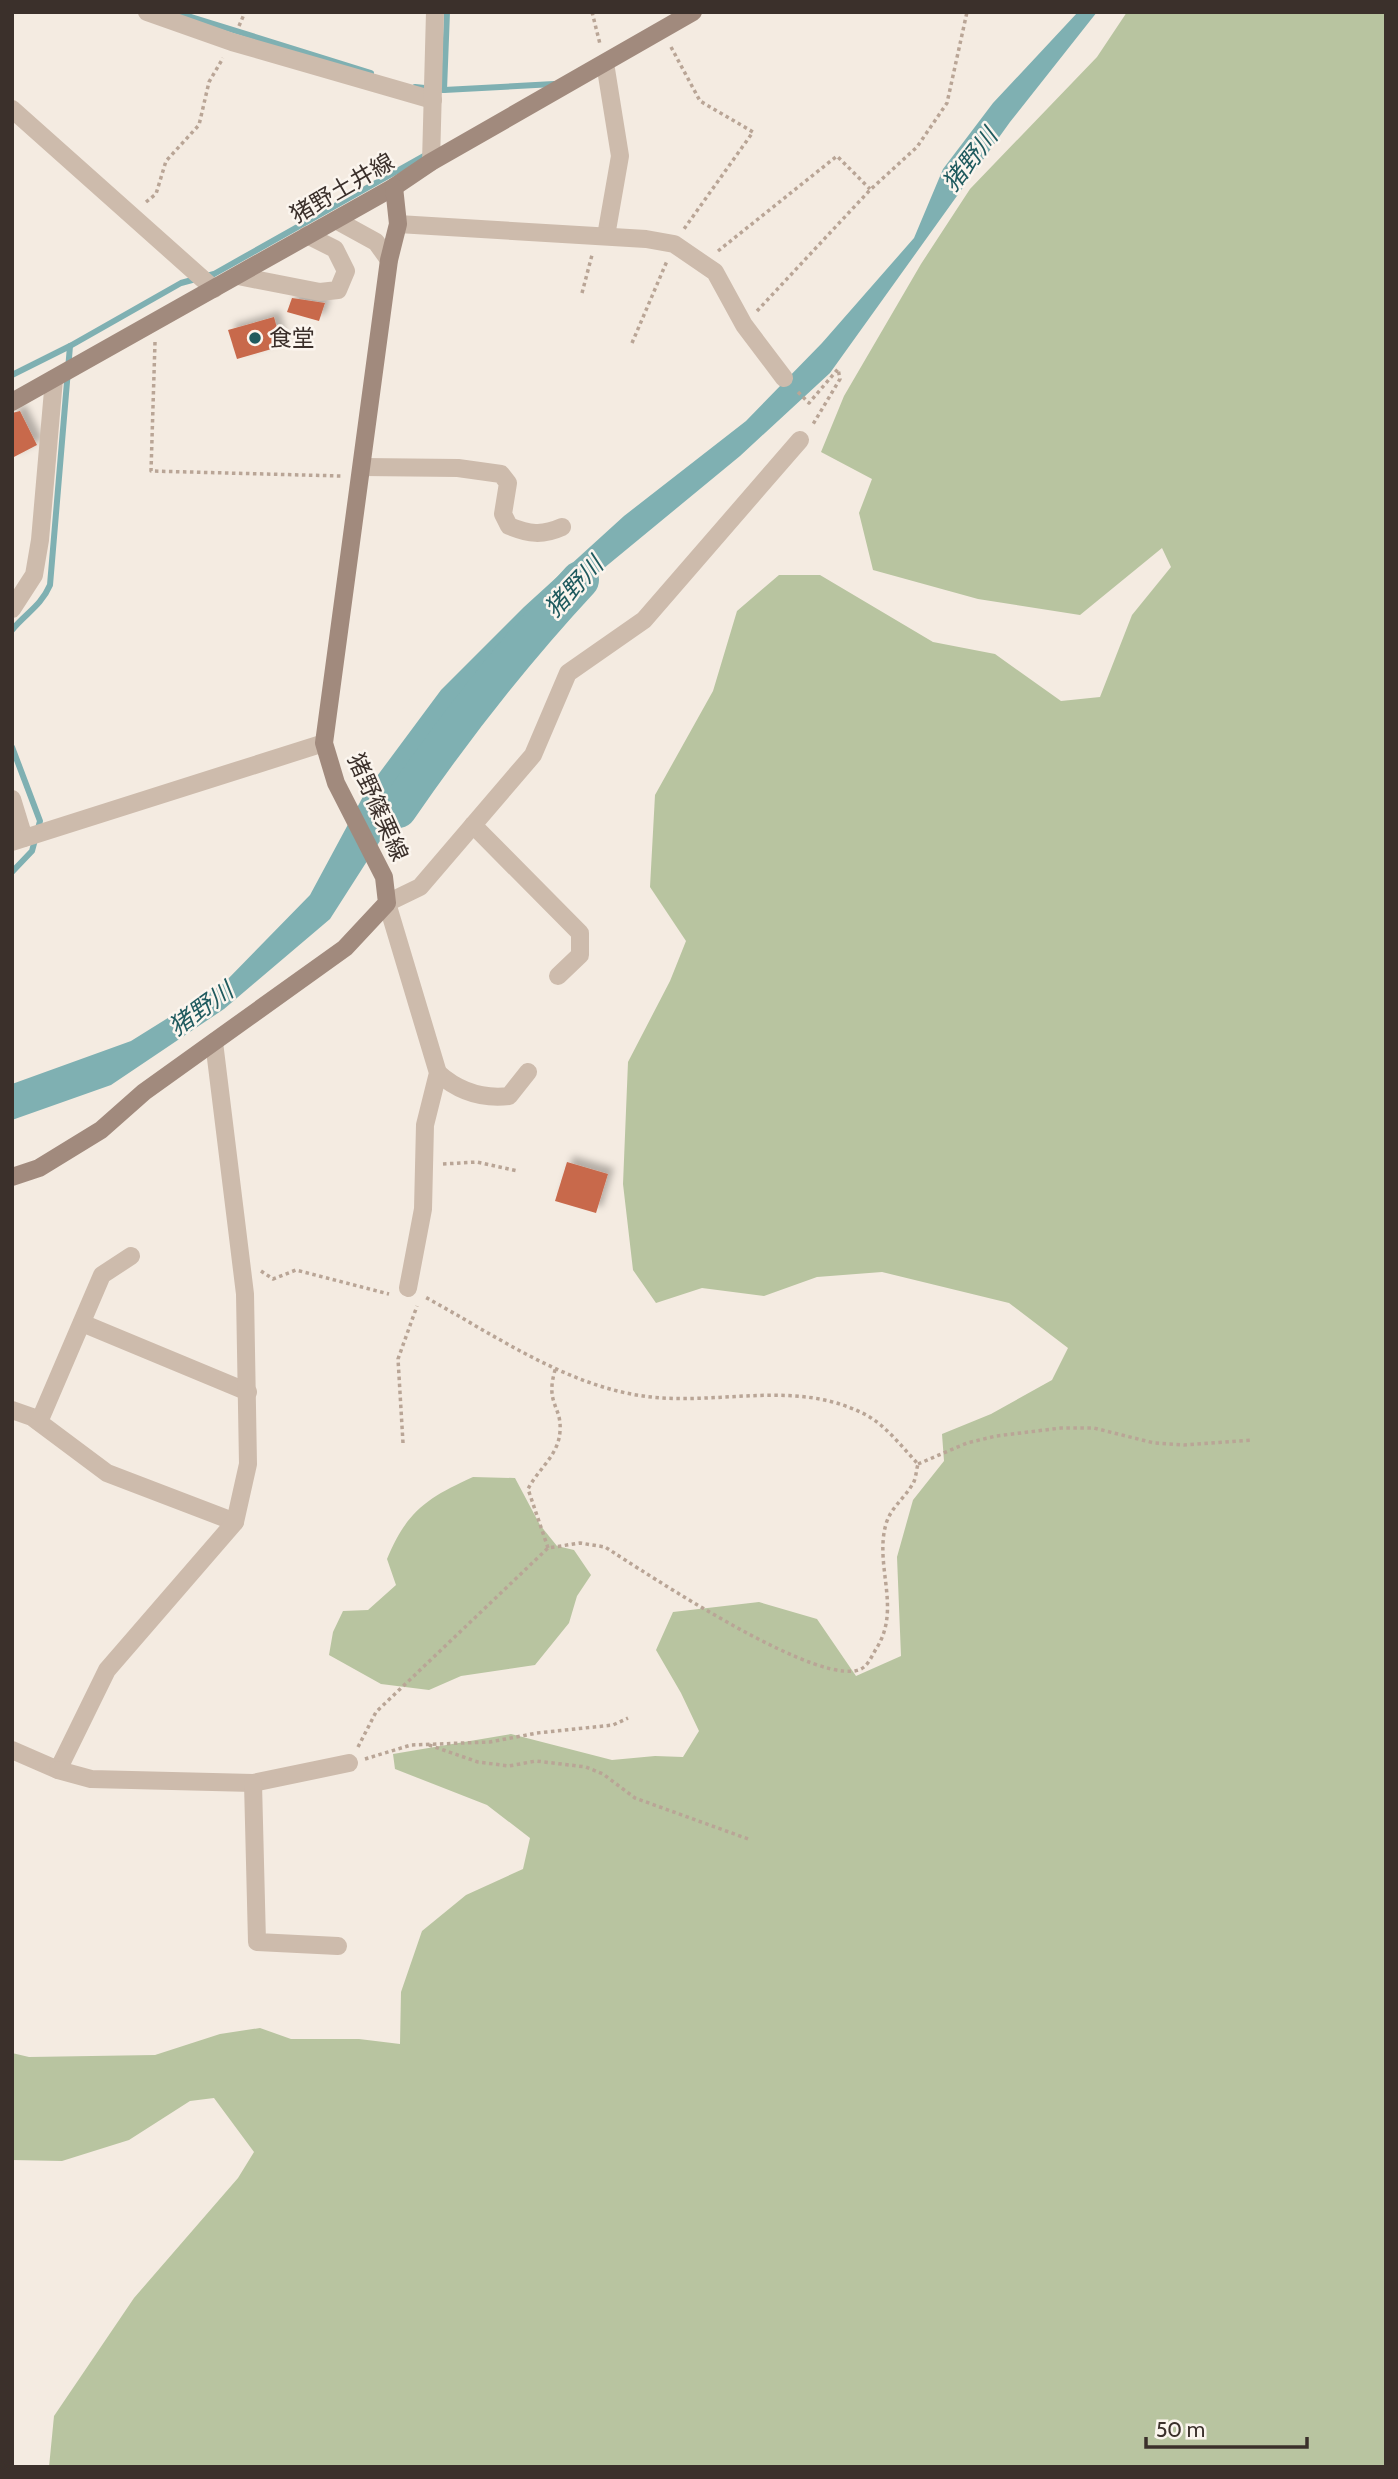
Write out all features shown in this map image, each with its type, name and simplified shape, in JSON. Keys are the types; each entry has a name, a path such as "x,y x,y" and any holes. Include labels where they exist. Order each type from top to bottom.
{"main road":[{"name":"猪野土井線","path":"12,402 394,187 431,162 693,12"},
{"name":"猪野篠栗線","path":"387,903 384,877 336,783 324,743 328,694 362,472 389,260 398,224 394,187"},
{"path":"12,1177 39,1168 101,1130 144,1092 345,948 387,903"}],"street":[{"path":"147,12 232,42 433,100"},
{"path":"431,162 435,12"},
{"path":"602,236 620,156 605,63"},
{"path":"12,108 214,289"},
{"path":"336,220 376,242 389,260"},
{"path":"398,224 602,236 674,244 715,272 744,325 784,378"},
{"path":"238,276 320,292 338,290 346,271 335,249 307,236"},
{"path":"12,609 34,575 40,540 54,379"},
{"path":"408,1288 423,1209 425,1125 438,1073 387,903 419,887 533,755 568,673 644,620 800,440"},
{"path":"362,472 458,468 501,474 509,483 503,513 509,526 530,534 547,534 562,527"},
{"path":"12,799 18,840 324,743"},
{"path":"473,825 580,933 580,955 558,976"},
{"path":"58,1770 107,1670 235,1521 248,1464 242,1258 214,1042"},
{"path":"438,1073 451,1084 490,1098 509,1096 528,1072"},
{"path":"39,1422 102,1275 131,1256"},
{"path":"82,1323 248,1392"},
{"path":"12,1410 39,1422 107,1474 235,1521"},
{"path":"12,1750 58,1770 91,1779 253,1783 349,1763"},
{"path":"253,1783 257,1942 338,1946"}],"path":[{"path":"592,12 605,63"},
{"path":"744,325 870,190 917,146 947,103 967,12"},
{"path":"632,343 674,244 753,132 700,101 662,30"},
{"path":"131,214 156,194 166,161 199,125 209,82 232,42"},
{"path":"703,263 837,156 870,190"},
{"path":"582,293 602,236"},
{"path":"155,323 151,471 362,472"},
{"path":"800,440 822,413 840,379 838,369 809,403"},
{"path":"424,1165 477,1162 518,1171"},
{"path":"242,1258 273,1279 296,1270 387,1295 408,1288 575,1378 642,1396 703,1398 771,1394 820,1399 869,1417 918,1464"},
{"path":"403,1443 398,1359 417,1306 408,1288"},
{"path":"548,1548 528,1489 554,1453 560,1431 550,1399 556,1367"},
{"path":"918,1464 967,1443 996,1436 1061,1429 1094,1428 1154,1443 1184,1445 1252,1440"},
{"path":"349,1763 376,1712 548,1548 580,1543 605,1547 770,1645 817,1666 847,1674 865,1667 883,1638 890,1609 885,1525 896,1501 913,1485 918,1464"},
{"path":"349,1763 411,1745 490,1742 537,1733 613,1725 628,1718"},
{"path":"429,1745 478,1762 509,1766 537,1761 586,1767 603,1774 635,1798 751,1840"}],"green space":[{"path":"1127,12 1386,12 1386,2467 49,2467 54,2416 134,2298 238,2178 254,2152 214,2098 190,2101 129,2140 62,2161 12,2160 12,2053 29,2057 155,2055 220,2034 260,2028 291,2039 359,2039 400,2044 401,1992 422,1931 466,1895 523,1869 530,1838 487,1805 395,1769 393,1754 511,1734 612,1760 655,1756 683,1757 699,1731 656,1650 673,1612 759,1602 817,1619 856,1676 901,1656 897,1557 913,1500 944,1461 942,1434 991,1414 1052,1380 1068,1348 1009,1303 882,1272 817,1277 764,1296 702,1288 656,1303 633,1270 623,1184 628,1062 670,981 686,941 650,887 655,795 713,691 737,611 779,575 820,575 933,642 995,654 1061,701 1100,697 1132,615 1171,567 1162,548 1080,615 978,599 873,570 859,513 872,479 821,452 844,396 921,264 970,189 1097,57"},
{"path":"473,1477 515,1478 540,1525 557,1546 574,1550 591,1575 577,1596 569,1623 535,1665 461,1676 429,1690 381,1684 329,1655 333,1632 343,1611 368,1610 396,1585 387,1559 411,1517 443,1492"}],"water":[{"path":"1078,12 1097,12 1010,122 830,373 740,456 547,615 426,769 330,919 224,1009 111,1085 12,1120 12,1084 131,1041 224,983 310,895 366,791 441,690 524,607 624,516 746,421 822,343 914,238 943,169 993,103"}],"building":[{"path":"292,298 325,303 319,321 287,312"},
{"name":"食堂","path":"274,317 282,346 237,359 228,330"},
{"path":"20,411 37,445 12,458 12,413"},
{"path":"567,1162 608,1174 596,1213 555,1201"}],"waterway":[{"path":"175,12 371,73"},
{"path":"444,90 447,12"},
{"path":"415,87 444,90 554,84"},
{"path":"12,630 38,604 50,585 70,346 181,283 214,274 429,153"},
{"path":"12,375 70,346"},
{"name":"猪野川","path":"398,809 485,691 531,634 580,580"},
{"path":"12,747 40,821 32,851 12,872"}],"place":[{"name":"食堂","path":"255,338"}]}
